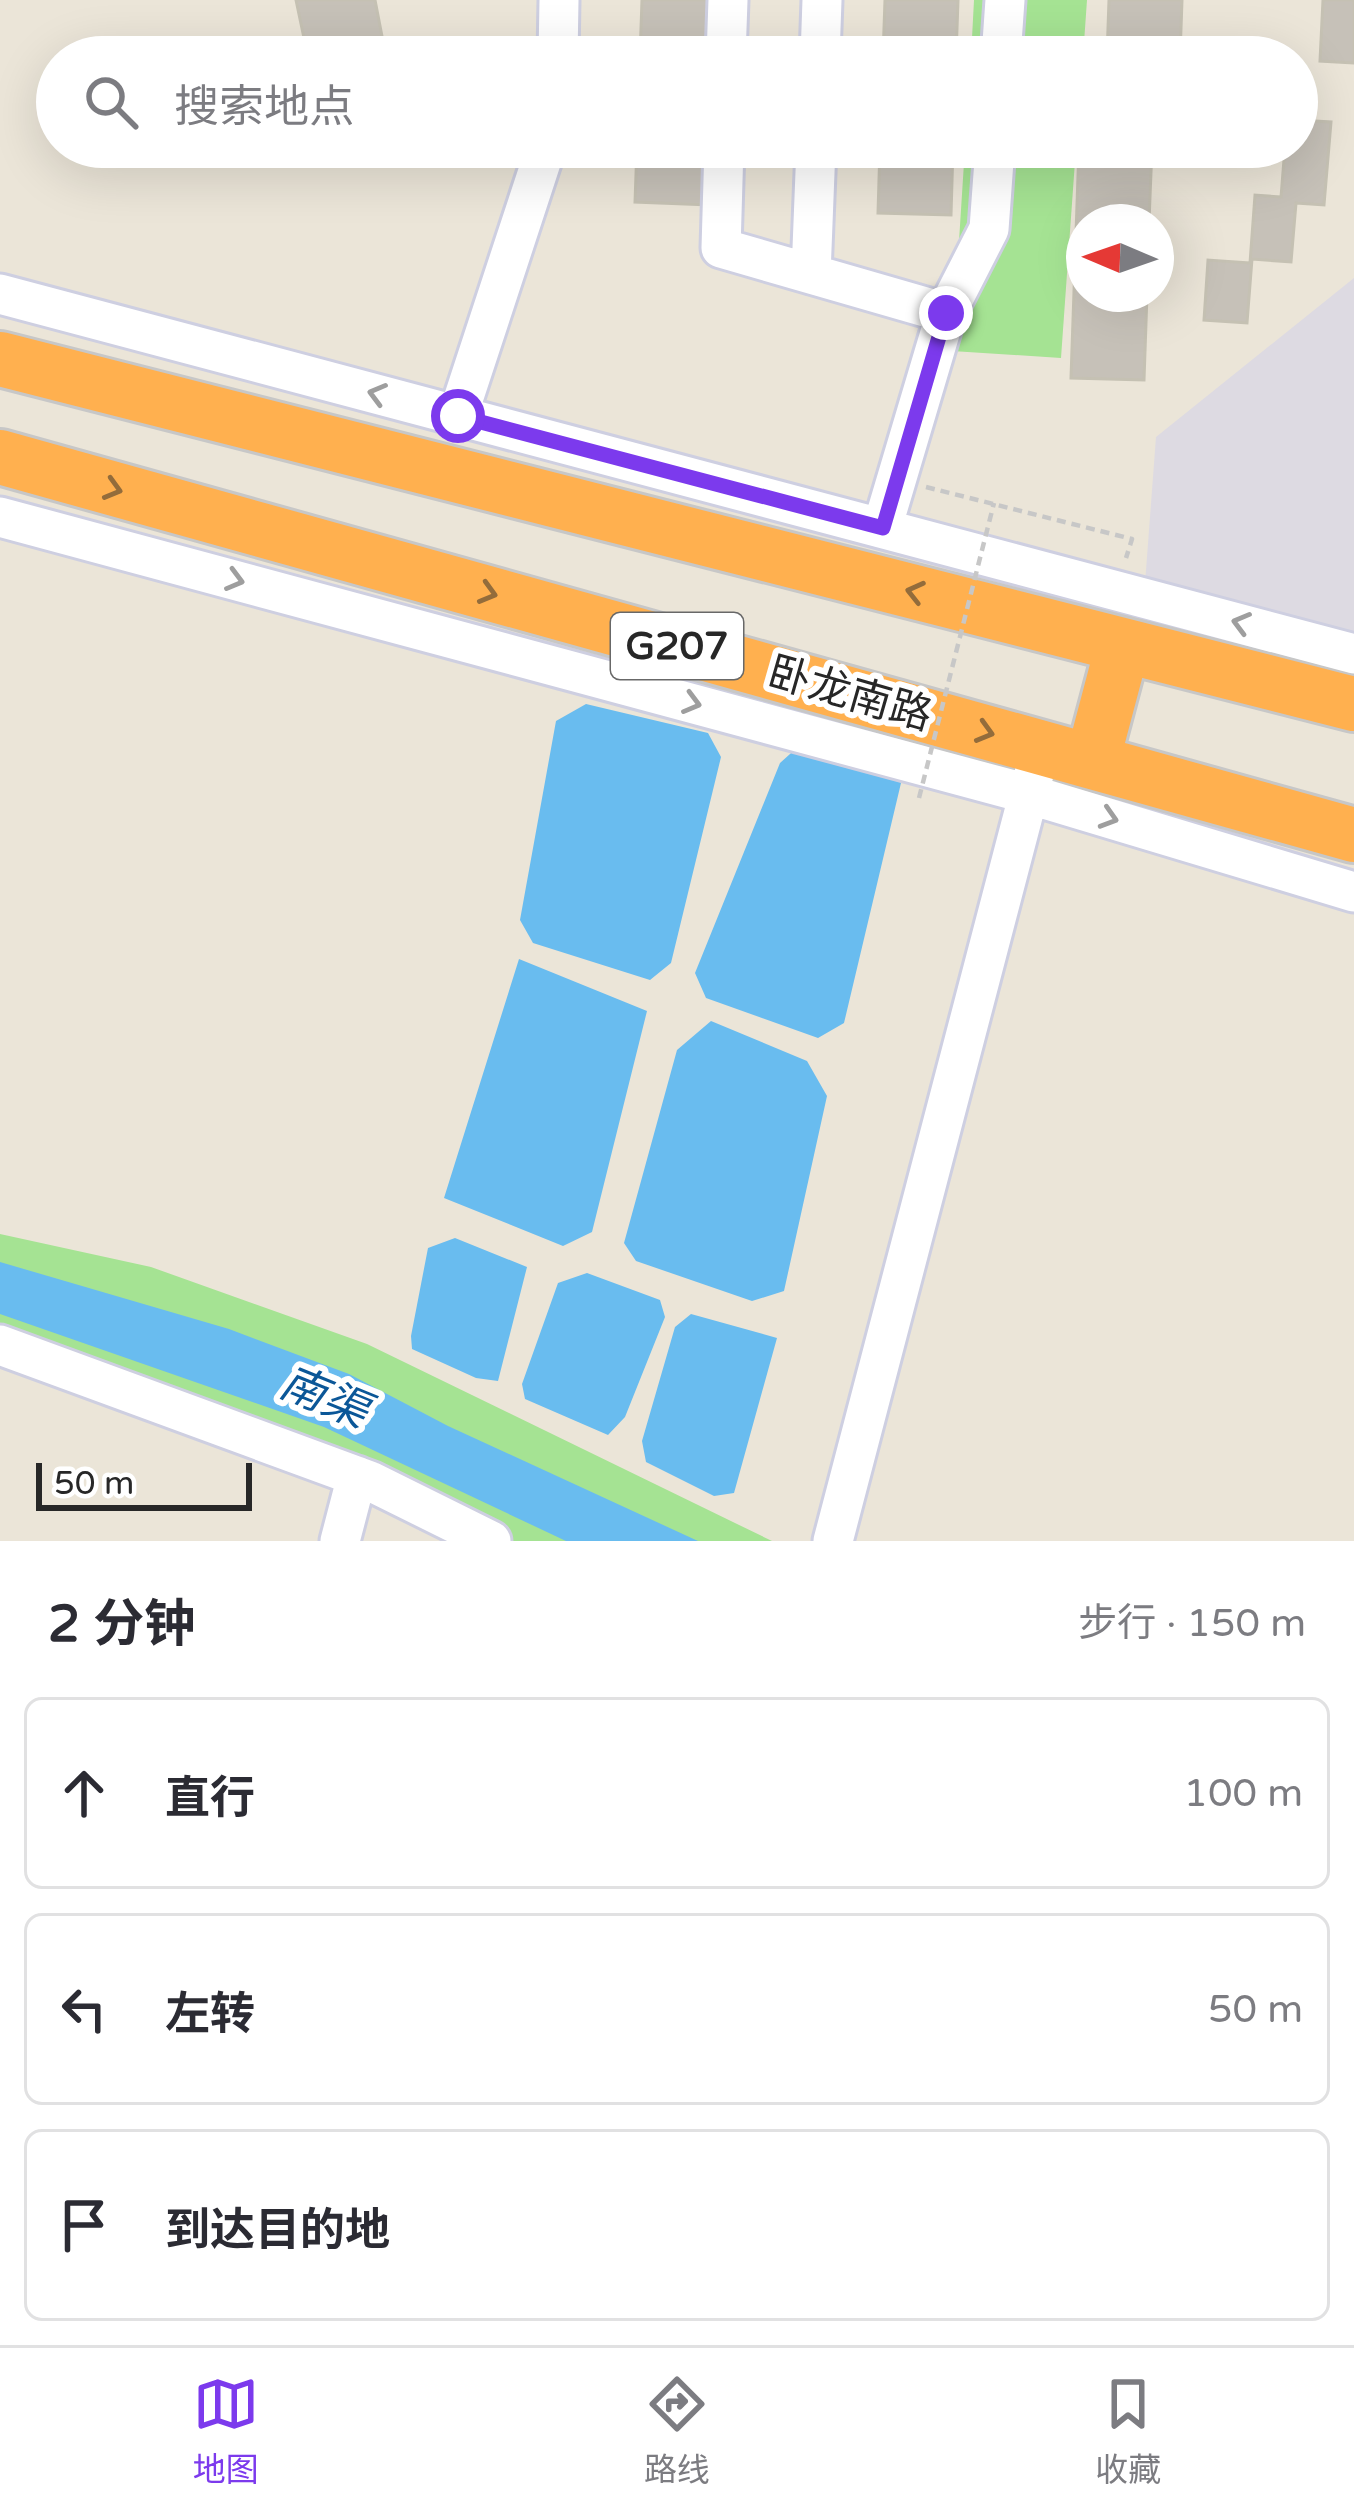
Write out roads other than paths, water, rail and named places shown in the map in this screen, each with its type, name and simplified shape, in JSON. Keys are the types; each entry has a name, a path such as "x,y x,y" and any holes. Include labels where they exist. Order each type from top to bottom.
{"highway":[{"name":"G207","path":"0,359 1124,646 1352,660"},
{"name":"卧龙南路","path":"0,457 1035,771 1092,761 1354,835"},
{"path":"1092,761 1124,646"}],"street":[{"path":"558,36 559,0"},
{"path":"727,36 728,0"},
{"path":"821,36 822,0"},
{"path":"1002,36 1004,0"},
{"path":"458,416 539,168"},
{"path":"723,168 721,248 946,313"},
{"path":"811,274 815,168"},
{"path":"883,528 946,313 989,229 993,168"},
{"path":"0,294 883,528 1352,660"},
{"path":"0,517 1035,771 1354,892"},
{"path":"833,1541 1035,771"},
{"path":"0,1345 356,1476 490,1541"},
{"path":"340,1541 356,1476"}],"water":[{"path":"586,704 708,733 721,757 671,963 650,980 533,943 520,920 556,721"},
{"path":"800,745 895,767 901,783 844,1023 818,1038 706,998 695,973 780,763"},
{"path":"519,959 647,1011 592,1232 563,1246 444,1198"},
{"path":"711,1021 807,1061 827,1096 784,1291 752,1301 636,1261 624,1243 677,1050"},
{"path":"455,1238 527,1267 498,1381 476,1378 412,1349 428,1248"},
{"name":"南渠","path":"0,1262 229,1329 349,1374 448,1426 698,1541 566,1541 324,1427 0,1314"},
{"path":"587,1273 660,1300 665,1317 625,1417 608,1435 525,1399 522,1384 558,1283"},
{"path":"691,1314 777,1338 734,1493 714,1496 646,1462 642,1441 675,1327"}]}
